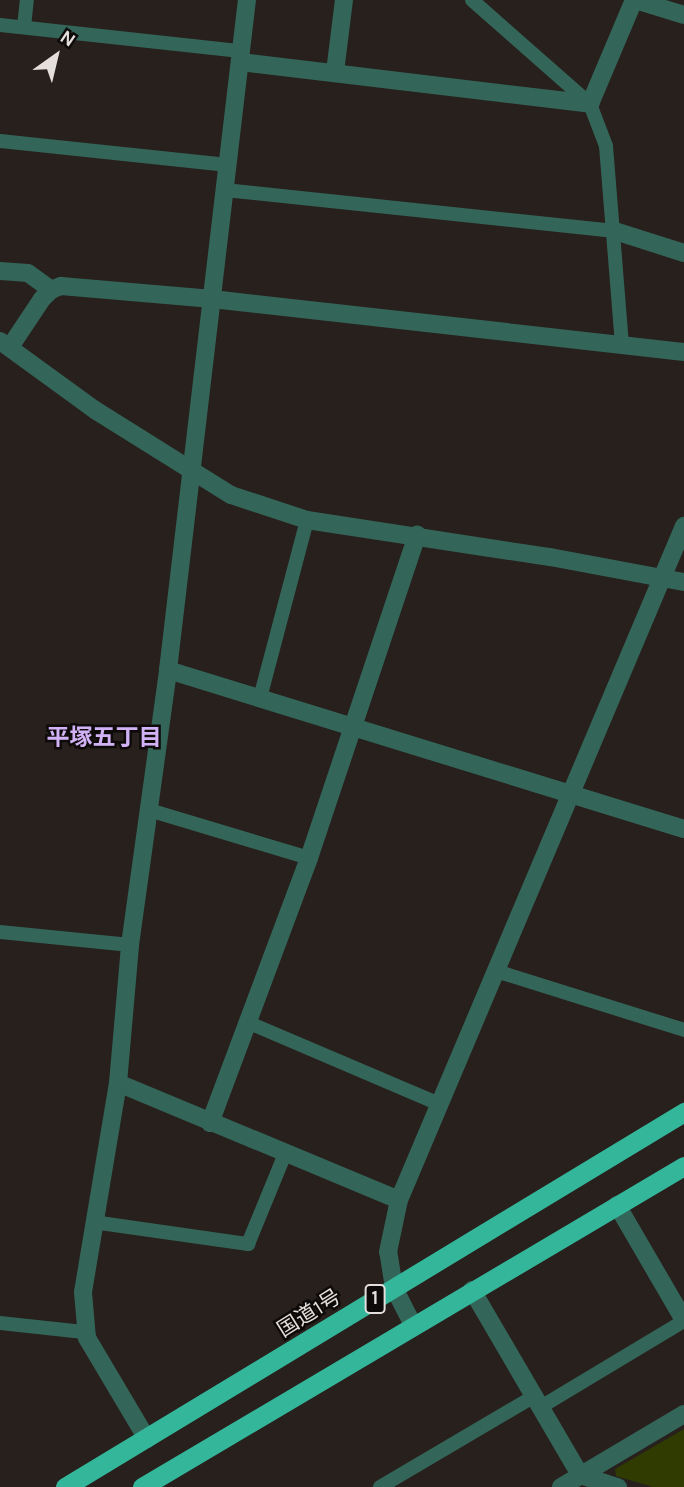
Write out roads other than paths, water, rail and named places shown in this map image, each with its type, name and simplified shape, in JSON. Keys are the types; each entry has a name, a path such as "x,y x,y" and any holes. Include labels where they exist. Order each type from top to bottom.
{"highway":[{"name":"国道1号","path":"65,1487 684,1112"},
{"name":"1","path":"142,1487 684,1166"}],"street":[{"path":"147,1439 84,1332 83,1292 118,1083 130,945 168,670 247,0"},
{"path":"335,72 344,0"},
{"path":"241,56 335,72 590,104 635,0 684,15"},
{"path":"615,231 684,253"},
{"path":"0,271 29,273 51,290"},
{"path":"684,352 212,299 61,286 51,290 5,344 95,410 231,495 307,520 417,535 684,582"},
{"path":"413,1325 394,1288 388,1252 398,1200 684,526"},
{"path":"210,1123 309,858 417,535"},
{"path":"168,670 684,828"},
{"path":"118,1083 398,1200"},
{"path":"617,1205 684,1321"},
{"path":"472,1290 580,1475 618,1487"},
{"path":"561,1487 684,1414"}],"lane":[{"path":"24,27 27,0"},
{"path":"472,0 590,104 606,146 615,231 622,346"},
{"path":"0,25 241,56"},
{"path":"0,141 228,165"},
{"path":"225,190 615,231"},
{"path":"260,698 307,520"},
{"path":"149,810 309,858"},
{"path":"0,932 130,945"},
{"path":"496,971 684,1031"},
{"path":"247,1022 439,1104"},
{"path":"93,1222 248,1244 285,1154"},
{"path":"380,1487 684,1321"},
{"path":"0,1323 84,1332"}],"district":[{"name":"平塚五丁目","path":"104,738"}]}
